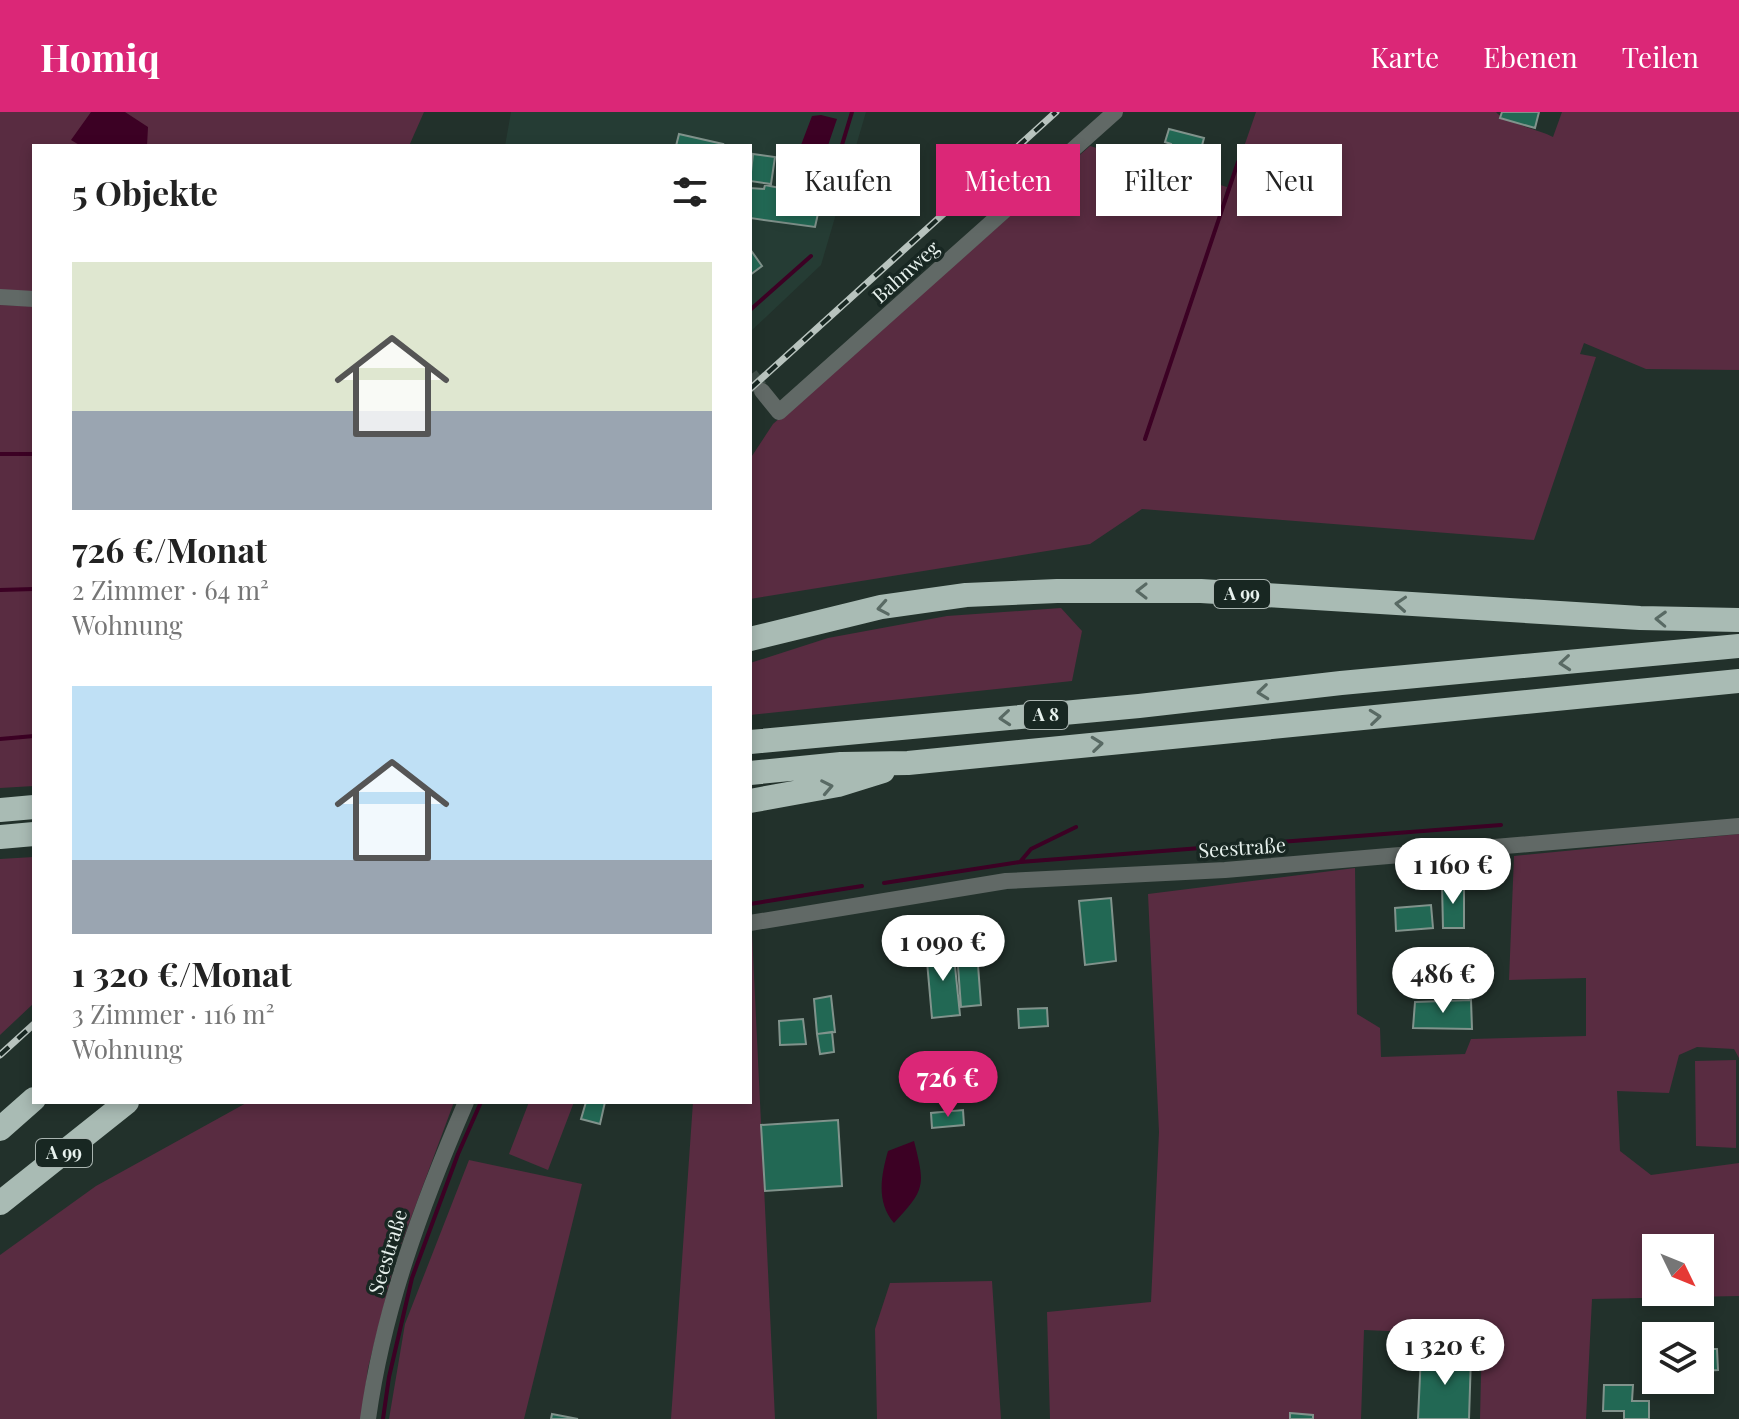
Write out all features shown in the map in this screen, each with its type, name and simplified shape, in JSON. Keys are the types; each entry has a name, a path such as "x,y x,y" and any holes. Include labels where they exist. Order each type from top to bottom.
{"highway":[{"name":"A 99","path":"752,639 881,607 966,595 1057,591 1201,591 1640,618 1739,620"},
{"name":"A 8","path":"752,742 1739,646"},
{"name":"A 8","path":"752,773 841,764 908,763 1739,681"},
{"path":"752,801 838,785 908,763"},
{"path":"0,810 32,807"},
{"path":"0,837 32,834"},
{"path":"0,1129 32,1101"},
{"name":"A 99","path":"0,1203 124,1104"}],"street":[{"name":"Bahnweg","path":"762,391 779,412 1115,112"},
{"path":"0,297 32,299"},
{"name":"Seestraße","path":"752,923 1006,881 1225,870 1739,826"},
{"name":"Seestraße","path":"368,1419 373,1378 399,1276 432,1180 465,1104"}],"shaded area":[{"path":"0,112 424,112 410,144 32,144 32,293 0,291"},
{"path":"91,112 125,112 148,127 147,144 78,144 71,140"},
{"path":"511,112 866,112 857,144 776,144 776,216 835,216 821,265 752,330 752,144 505,144"},
{"path":"1256,112 1496,112 1553,137 1562,112 1739,112 1739,370 1646,369 1584,343 1580,354 1596,357 1534,540 1142,509 1090,544 752,599 752,456 773,424 1010,216 1080,216 1080,155 1090,146 1096,148 1096,216 1218,216 1210,245 1237,167 1237,216 1342,216 1342,144 1245,144"},
{"path":"812,116 837,119 828,144 801,144"},
{"path":"1221,185 1227,187 1221,207"},
{"path":"0,305 32,306 32,786 0,788"},
{"path":"1061,608 1082,631 1072,681 752,715 752,662 828,638 947,616"},
{"path":"1739,834 1739,1058 1734,1049 1697,1047 1679,1055 1669,1093 1617,1091 1620,1151 1651,1175 1739,1163 1739,1296 1714,1297 1714,1234 1642,1234 1642,1298 1592,1299 1586,1419 1480,1419 1482,1335 1364,1330 1361,1419 1050,1419 1047,1312 1151,1302 1159,1132 1148,894 1355,868 1357,1014 1380,1028 1381,1057 1465,1054 1471,1039 1586,1036 1586,978 1509,980 1514,856"},
{"path":"32,857 32,1005 0,1035 0,859"},
{"path":"752,933 775,1419 671,1419 693,1104 752,1104"},
{"path":"1736,1060 1736,1148 1696,1146 1695,1061"},
{"path":"244,1104 453,1104 395,1261 368,1368 361,1419 0,1419 0,1255 96,1186"},
{"path":"528,1104 573,1104 548,1170 509,1154"},
{"path":"914,1141 920,1186 912,1202 894,1223 882,1198 882,1179 888,1151"},
{"path":"469,1160 582,1184 524,1419 389,1419 405,1324"},
{"path":"992,1281 1001,1419 877,1419 875,1329 890,1283"}],"building":[{"path":"1502,112 1539,112 1535,128 1500,118"},
{"path":"1169,129 1204,138 1202,144 1165,142"},
{"path":"679,134 723,144 676,144"},
{"path":"753,154 775,157 771,184 752,181"},
{"path":"765,185 776,187 776,216 817,216 815,227 752,218 752,188 764,189"},
{"path":"752,252 762,266 752,274"},
{"path":"1464,883 1464,928 1443,928 1442,884"},
{"path":"1111,898 1116,961 1085,965 1079,901"},
{"path":"1431,905 1433,928 1396,931 1395,908"},
{"path":"953,947 960,1015 932,1018 926,950"},
{"path":"978,965 981,1005 961,1007 958,966"},
{"path":"831,996 835,1032 817,1034 814,999"},
{"path":"1471,1000 1472,1029 1413,1028 1415,1002"},
{"path":"1047,1008 1048,1026 1019,1028 1018,1009"},
{"path":"803,1019 806,1044 780,1045 779,1021"},
{"path":"832,1032 834,1052 820,1054 817,1034"},
{"path":"585,1104 605,1104 600,1124 581,1119"},
{"path":"963,1110 964,1125 932,1128 931,1113"},
{"path":"838,1120 842,1186 765,1191 761,1125"},
{"path":"1714,1349 1717,1349 1718,1370 1714,1370"},
{"path":"1421,1354 1471,1356 1469,1419 1418,1419"},
{"path":"1604,1385 1633,1385 1632,1401 1649,1401 1649,1419 1624,1419 1624,1411 1603,1411"},
{"path":"1290,1413 1313,1415 1313,1419 1290,1419"},
{"path":"552,1414 578,1419 551,1419"}],"waterway":[{"path":"842,144 852,112"},
{"path":"1145,439 1237,165"},
{"path":"752,308 811,256"},
{"path":"0,454 32,454"},
{"path":"0,590 32,589"},
{"path":"0,739 32,736"},
{"path":"1020,862 1501,825"},
{"path":"884,883 1020,862 1031,849 1076,827"},
{"path":"752,904 862,886"},
{"path":"383,1419 389,1377 412,1278 480,1104"}],"tunnel":[{"path":"752,378 762,391"}],"railway":[{"path":"752,387 1056,112"},
{"path":"0,1055 32,1026"}]}
